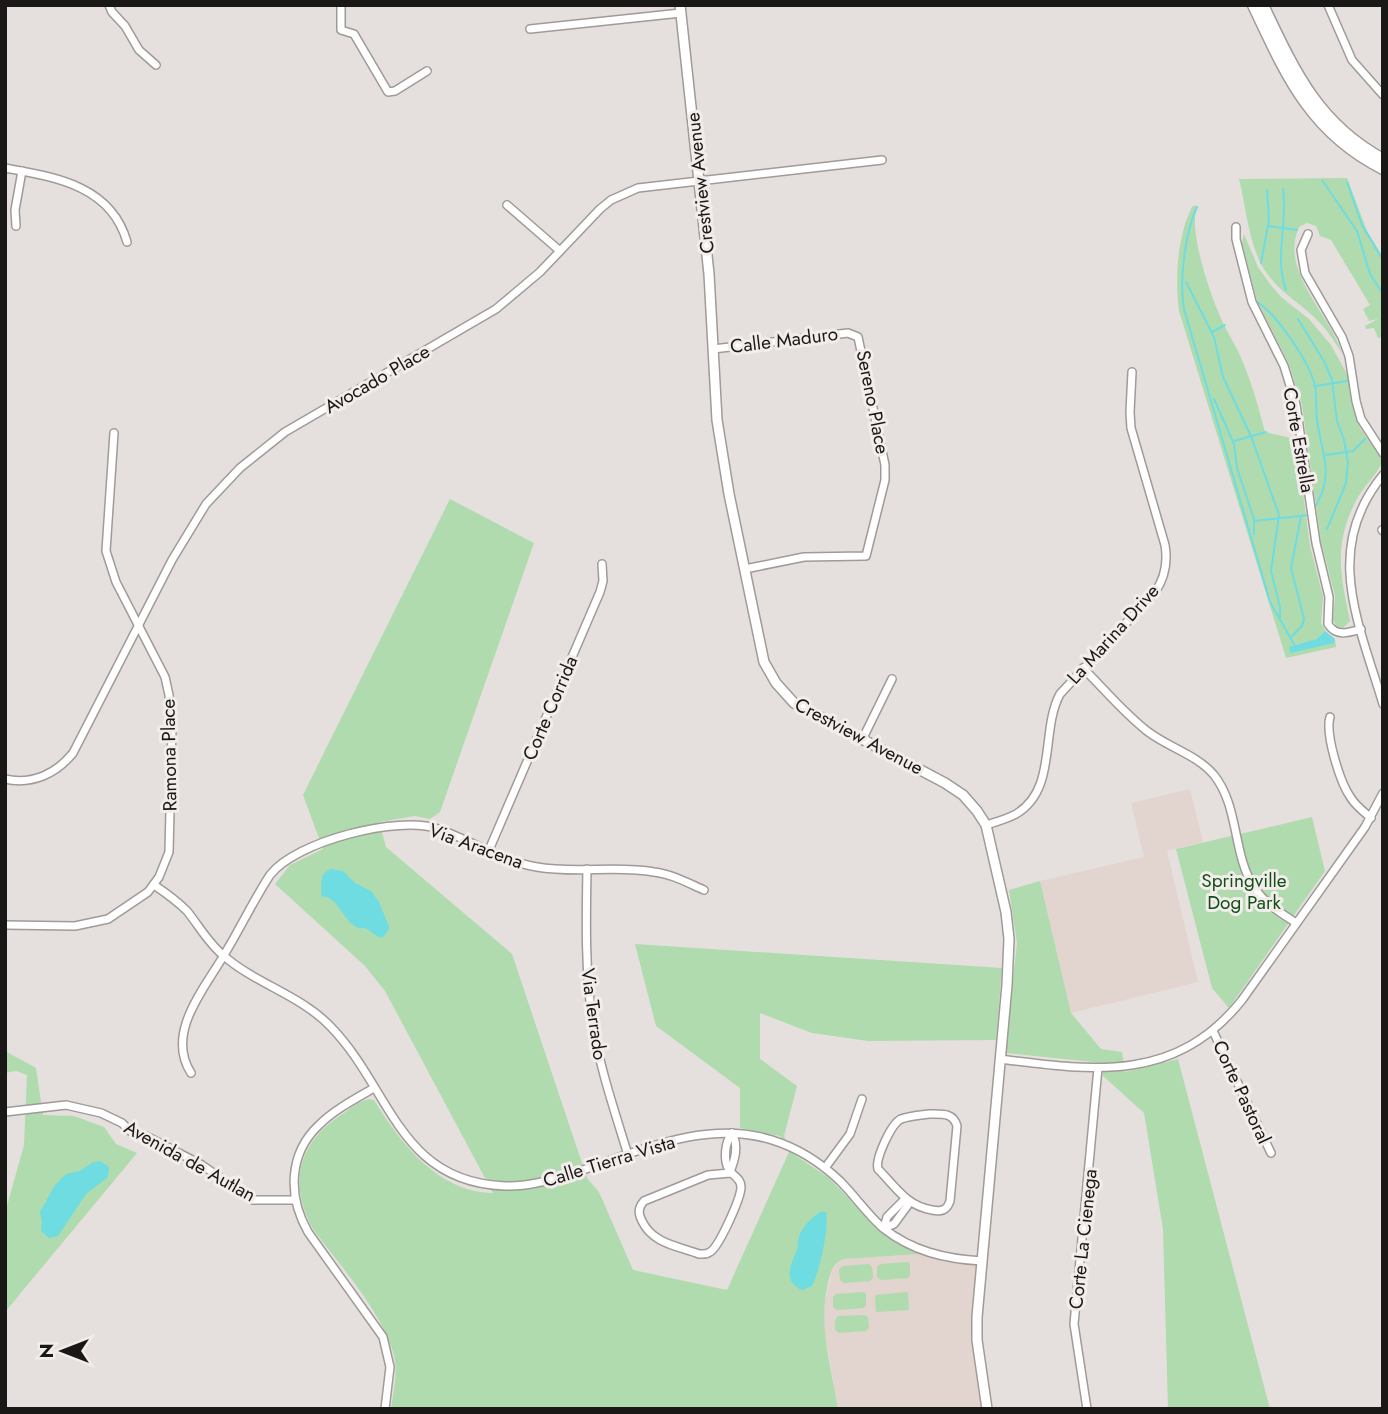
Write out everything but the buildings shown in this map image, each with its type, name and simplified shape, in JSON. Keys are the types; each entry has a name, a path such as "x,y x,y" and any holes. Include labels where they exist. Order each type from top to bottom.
{"main road":[{"path":"1253,5 1285,73 1307,108 1335,138 1357,155 1383,169"},
{"path":"1264,5 1294,70 1316,103 1343,132 1383,159"}],"street":[{"path":"109,5 139,50 156,65"},
{"path":"341,5 341,30 354,34 388,92 395,91 427,71"},
{"path":"1328,5 1352,60 1383,95"},
{"path":"530,29 681,9"},
{"name":"Crestview Avenue","path":"681,9 709,274 717,420 729,494 762,654 776,684 802,708 955,789 973,805 986,825 1006,912 1009,939 977,1327 986,1409"},
{"name":"Avocado Place","path":"5,779 24,781 38,778 52,772 69,758 172,560 206,504 255,454 285,432 496,309 560,251 600,209 625,192 644,188 882,160"},
{"path":"5,168 59,178 90,193 115,218 127,242"},
{"path":"16,226 15,210 22,171"},
{"path":"507,205 560,251"},
{"name":"Corte Estrella","path":"1236,226 1236,240 1249,293 1284,366 1297,405 1316,543 1329,597 1328,624 1333,631 1341,634 1361,629"},
{"path":"1308,234 1301,250 1305,273 1342,337 1349,356 1361,419 1383,453"},
{"name":"Calle Maduro","path":"713,349 848,332 855,335"},
{"name":"Sereno Place","path":"745,569 804,557 855,558 867,554 885,465 861,343 855,335"},
{"name":"La Marina Drive","path":"986,825 1013,816 1034,798 1042,779 1054,707 1064,688 1155,592 1162,580 1166,567 1165,545 1131,428 1132,372"},
{"name":"Ramona Place","path":"5,925 75,926 102,921 143,897 154,885 166,860 170,842 172,721 164,677 116,582 106,551 114,433"},
{"path":"1383,475 1369,493 1359,513 1349,547 1349,581 1383,704"},
{"name":"Corte Corrida","path":"489,850 600,592 603,581 602,564"},
{"path":"1083,668 1147,731 1195,759 1211,772 1228,801 1251,882 1269,904 1296,923"},
{"path":"863,738 892,679"},
{"path":"1330,717 1328,730 1343,785 1355,804 1371,818"},
{"path":"1000,1059 1098,1068 1128,1067 1163,1059 1213,1031 1242,1000 1371,818 1383,793"},
{"name":"Via Aracena","path":"191,1073 186,1065 184,1049 187,1019 270,875 288,858 304,849 373,830 411,825 436,828 523,864 540,868 655,872 704,890"},
{"name":"Via Terrado","path":"587,869 586,961 593,1026 606,1086 628,1154"},
{"name":"Calle Tierra Vista","path":"154,885 186,910 224,957 321,1017 342,1039 405,1136 420,1152 446,1171 477,1183 504,1186 532,1184 692,1136 732,1133 761,1137 804,1154 825,1168 884,1228 910,1245 930,1254 982,1261"},
{"name":"Corte Pastoral","path":"1213,1031 1272,1153"},
{"name":"Corte La Cienega","path":"1087,1409 1074,1324 1098,1068"},
{"path":"374,1088 327,1118 309,1136 295,1167 295,1200 308,1232 383,1337 390,1367 385,1409"},
{"path":"825,1168 850,1134 862,1099"},
{"name":"Avenida de Autlan","path":"5,1112 66,1105 101,1113 130,1131 146,1136 202,1165 252,1200 295,1200"},
{"path":"926,1114 950,1116 957,1126 949,1205 944,1210 937,1211 919,1208 908,1201 878,1168 876,1161 879,1154 901,1119 926,1114"},
{"path":"730,1172 708,1175 644,1201 639,1208 639,1214 648,1232 659,1240 699,1254 712,1251 740,1191 738,1178 730,1172 727,1164 727,1139 732,1133"},
{"path":"884,1228 894,1224 908,1201"}],"shaded area":[{"path":"1190,789 1203,842 1167,851 1198,982 1071,1013 1040,881 1144,857 1131,803"},
{"path":"919,1254 951,1263 977,1265 973,1334 982,1409 838,1409 824,1327 825,1301 833,1268 844,1259"}],"green space":[{"path":"1347,178 1367,231 1383,257 1383,337 1378,338 1374,328 1366,329 1365,326 1378,319 1369,321 1363,309 1370,305 1331,240 1320,236 1316,226 1307,223 1299,227 1295,244 1295,260 1300,276 1342,353 1319,322 1279,288 1261,264 1250,233 1239,179"},
{"path":"1195,205 1195,230 1206,278 1220,316 1247,373 1265,432 1296,439 1310,546 1323,597 1321,623 1326,632 1335,639 1336,647 1286,658 1179,311 1177,272 1180,244 1187,219"},
{"path":"1244,234 1258,267 1270,284 1281,297 1309,319 1331,345 1348,376 1351,402 1360,428 1383,461 1358,497 1345,529 1341,558 1350,621 1343,628 1337,627 1333,620 1335,596 1321,541 1302,405 1289,364 1257,300 1242,243"},
{"path":"450,499 534,543 440,812 430,819 415,816 379,822 386,847 512,954 587,1178 599,1192 633,1270 727,1290 789,1152 780,1136 740,1128 740,1088 656,1026 635,944 1002,968 996,1040 868,1041 812,1033 760,1013 760,1059 797,1086 784,1136 792,1153 829,1178 882,1233 919,1254 844,1259 832,1269 824,1312 838,1409 391,1409 395,1361 391,1345 373,1310 313,1229 305,1212 300,1181 307,1152 326,1126 369,1099 374,1100 408,1148 422,1162 454,1184 493,1193 385,991 365,966 275,884 290,865 323,849 303,795"},
{"name":"Springville Dog Park","path":"1312,817 1325,871 1229,1008 1212,988 1176,849"},
{"path":"1040,881 1071,1013 1101,1049 1122,1052 1125,1072 1178,1059 1270,1409 1168,1409 1163,1229 1144,1113 1103,1076 1103,1063 1005,1053 1017,943 1009,890"},
{"path":"5,1051 36,1068 43,1115 74,1116 104,1127 116,1144 137,1153 5,1312 5,1213 24,1145 27,1075 16,1071 5,1073"},
{"path":"869,1264 873,1278 870,1281 843,1283 840,1280 839,1269 843,1266"},
{"path":"880,1264 910,1264 908,1278 881,1280 877,1277 877,1267"},
{"path":"908,1292 909,1310 876,1312 875,1295"},
{"path":"836,1294 866,1294 864,1308 837,1310 833,1307 833,1297"},
{"path":"838,1316 868,1317 869,1328 866,1331 839,1333 835,1330"}],"water":[{"path":"1325,631 1335,639 1334,643 1290,653 1289,647 1317,639"},
{"path":"331,869 343,871 355,883 371,891 379,902 389,927 382,938 367,929 355,926 332,900 321,896 322,877"},
{"path":"100,1161 109,1167 108,1177 86,1194 58,1236 49,1238 41,1231 40,1212 55,1185 66,1174 80,1171"},
{"path":"822,1211 826,1212 827,1219 821,1260 812,1286 802,1290 792,1282 790,1268 801,1232 810,1220"}],"waterway":[{"path":"1322,180 1357,231 1370,274 1383,294"},
{"path":"1347,182 1362,225 1383,260"},
{"path":"1283,189 1281,265 1286,290"},
{"path":"1261,263 1269,220 1267,190"},
{"path":"1197,207 1184,257 1184,309 1270,602 1295,646"},
{"path":"1269,226 1297,230"},
{"path":"1186,282 1214,337 1223,377 1251,436 1279,515 1271,571 1280,617"},
{"path":"1257,302 1273,316 1290,338 1314,382 1326,473 1322,494 1316,505"},
{"path":"1298,319 1325,363 1332,380 1337,421 1348,462 1346,483 1327,529"},
{"path":"1212,332 1225,325"},
{"path":"1316,386 1347,381"},
{"path":"1214,399 1234,444 1237,468 1254,519 1254,534"},
{"path":"1234,441 1266,432"},
{"path":"1326,455 1353,451 1365,439"},
{"path":"1255,521 1309,515"},
{"path":"1291,637 1302,626 1304,619 1291,568 1301,516"}]}
